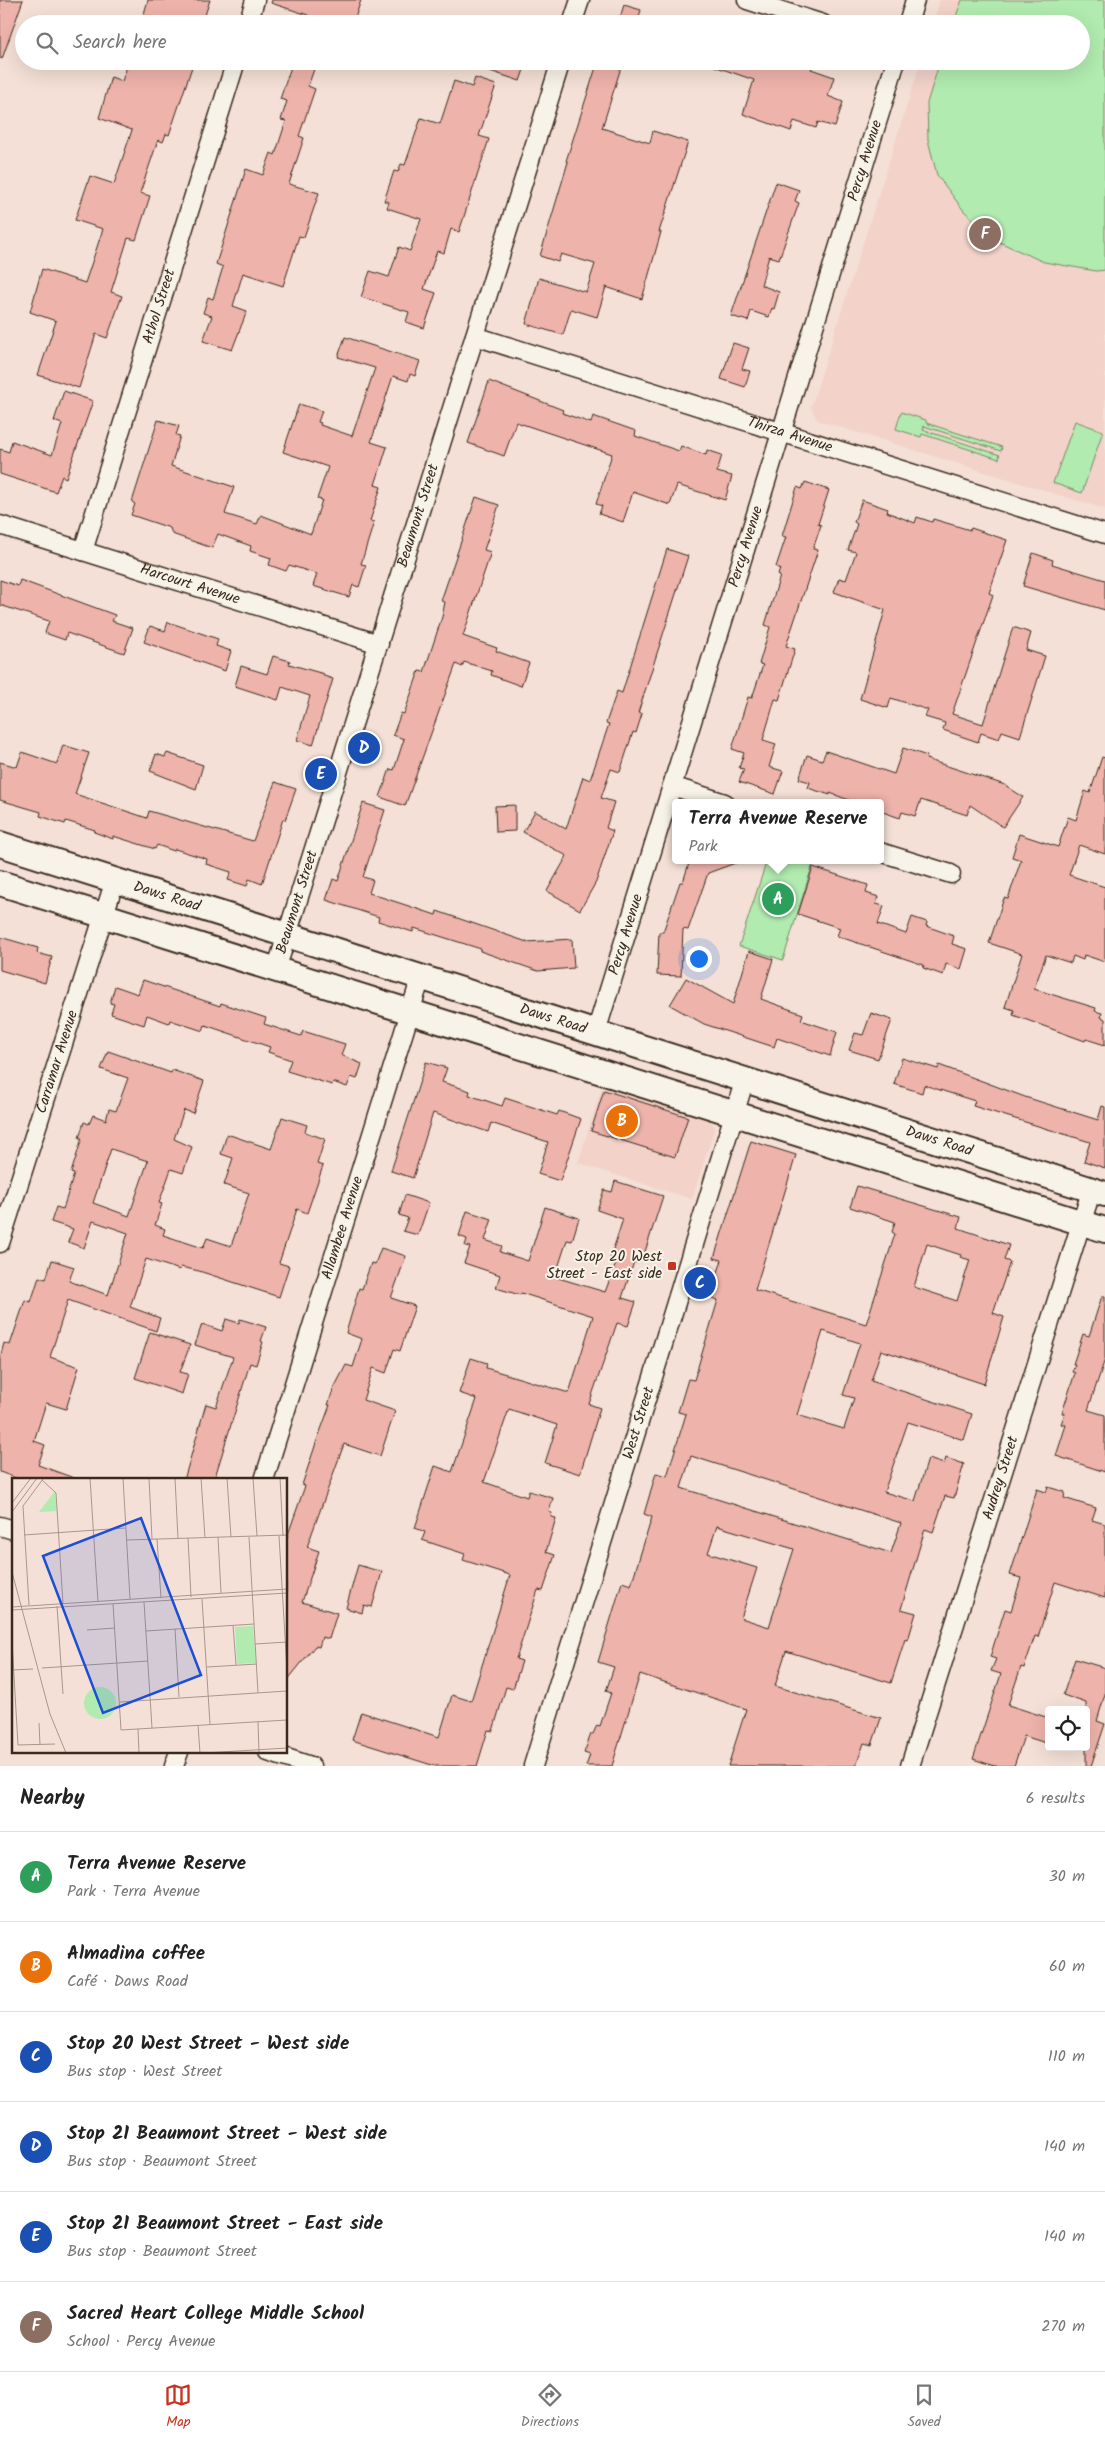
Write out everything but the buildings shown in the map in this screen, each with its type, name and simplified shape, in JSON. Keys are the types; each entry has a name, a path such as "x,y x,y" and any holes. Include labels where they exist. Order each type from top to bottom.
{"main road":[{"name":"Daws Road","path":"0,844 1098,1191"},
{"path":"0,883 1105,1230"}],"street":[{"path":"251,15 255,0"},
{"path":"575,15 580,0"},
{"path":"747,0 794,15"},
{"path":"911,15 915,0"},
{"name":"Athol Street","path":"83,551 233,70"},
{"name":"Beaumont Street","path":"276,970 557,70"},
{"name":"Percy Avenue","path":"596,1032 893,70"},
{"name":"Thirza Avenue","path":"474,336 1105,534"},
{"name":"Harcourt Avenue","path":"0,525 379,644"},
{"path":"672,786 713,799"},
{"path":"884,853 951,874"},
{"name":"Carramar Avenue","path":"0,1243 115,880"},
{"name":"Allambee Avenue","path":"265,1478 421,977"},
{"name":"West Street","path":"533,1766 745,1079"},
{"name":"Audrey Street","path":"910,1766 1082,1222 1098,1191"},
{"path":"174,1766 178,1754"},
{"path":"274,1754 311,1766"}],"shaded area":[{"path":"940,0 1105,0 1105,509 817,420 811,407 918,70 1090,70 1090,15 936,15"},
{"path":"603,1084 706,1116 715,1127 692,1199 578,1163"}],"green space":[{"path":"962,0 1105,0 1105,270 1096,271 1044,262 997,241 964,211 937,175 928,140 927,103 937,70 1090,70 1090,15 956,15"},
{"path":"901,412 926,420 926,423 1002,447 1001,451 924,426 923,430 1000,455 999,459 922,434 921,437 896,429"},
{"path":"1075,421 1103,431 1082,493 1053,483"},
{"path":"766,864 813,864 783,960 739,946"}],"place":[{"name":"Sacred Heart College Middle School","path":"985,234"},
{"name":"Stop 21 Beaumont Street - West side","path":"364,748"},
{"name":"Stop 21 Beaumont Street - East side","path":"321,774"},
{"name":"Terra Avenue Reserve","path":"778,899"},
{"name":"Almadina coffee","path":"622,1121"},
{"name":"Stop 20 West Street - East side","path":"672,1266"},
{"name":"Stop 20 West Street - West side","path":"700,1283"}]}
